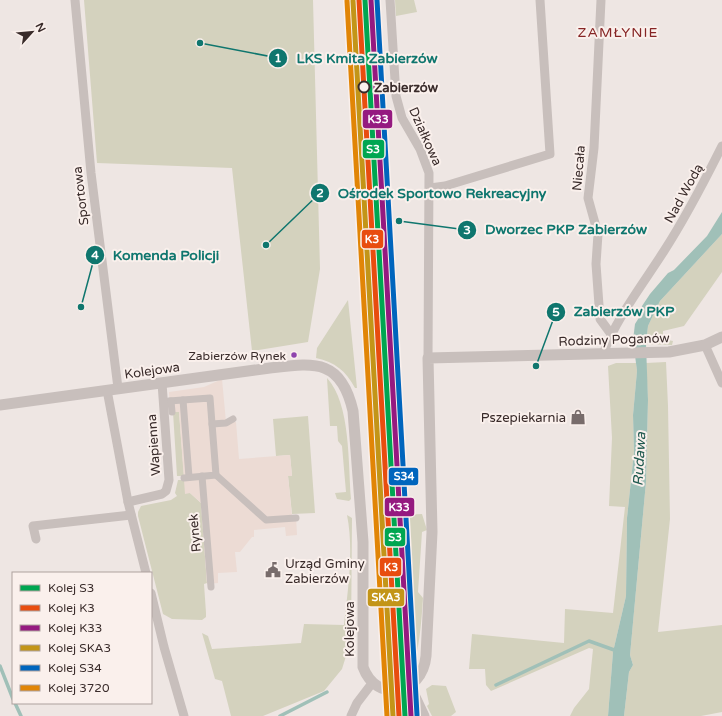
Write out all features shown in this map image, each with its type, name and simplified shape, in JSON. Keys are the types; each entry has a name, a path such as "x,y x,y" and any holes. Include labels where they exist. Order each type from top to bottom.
{"street":[{"name":"Sportowa","path":"75,0 90,167 113,389"},
{"name":"Działkowa","path":"390,0 396,96 402,118 426,163 430,188"},
{"path":"351,716 356,703 373,682 387,689 400,690 411,686 421,676 425,664 432,509 427,269 430,188 445,186 550,154 540,0"},
{"name":"Niecała","path":"601,0 594,148 588,198 598,234 596,264 600,319 611,334"},
{"name":"Nad Wodą","path":"603,354 611,334 674,236 705,182 722,146"},
{"name":"Rodziny Poganów","path":"428,358 670,352 705,345 722,337"},
{"path":"705,345 722,383"},
{"name":"Kolejowa","path":"0,405 162,382 306,364 318,365 328,369 341,381 350,398 353,411 363,542 363,661 365,671 373,682"},
{"name":"Wapienna","path":"128,502 162,494 166,491 169,480 162,382"},
{"path":"113,389 128,502 146,572"},
{"path":"172,412 170,401 210,398 216,475 266,520 296,518"},
{"path":"183,400 186,478 216,475"},
{"path":"212,424 226,422 233,419"},
{"name":"Rynek","path":"202,476 211,587"},
{"path":"36,540 33,526 132,515"},
{"path":"152,597 164,647 184,716"},
{"path":"411,686 425,716"}],"shaded area":[{"path":"84,0 313,0 320,269 308,342 252,351 232,168 97,163"},
{"path":"395,0 414,0 417,12 396,16"},
{"path":"722,234 722,272 684,326 663,331 663,339 673,341 672,345 646,344 648,326 660,301"},
{"path":"348,300 357,388 355,388 344,372 339,368 329,362 316,358 317,348"},
{"path":"666,362 670,519 658,632 722,625 722,712 701,716 624,716 629,672 633,665 630,655 646,482 648,400 646,363"},
{"path":"616,363 636,363 637,371 633,415 634,452 627,518 626,596 613,652 608,716 570,716 574,708 589,689 593,649 589,648 491,691 486,685 485,669 469,669 472,634 564,643 565,609 613,613 625,507 609,506 612,438 608,366"},
{"path":"327,378 335,389 344,418 347,435 351,499 349,501 337,499 335,493 346,492 342,446 338,441 337,426 330,426"},
{"path":"222,379 226,422 236,422 239,459 290,455 292,476 288,476 292,516 296,516 297,535 286,536 285,527 254,530 254,537 252,537 240,552 235,552 237,572 218,573 218,583 207,584 201,503 190,493 185,494 179,412 170,412 169,392 204,387"},
{"path":"173,412 179,412 184,476 177,476"},
{"path":"308,416 315,513 292,514 288,476 292,476 290,455 276,456 273,419"},
{"path":"178,480 184,480 190,493 201,503 207,583 204,584 206,617 202,620 172,619 163,614 138,516 141,506 171,500 177,496 175,493"},
{"path":"422,514 427,530 422,532 418,592 423,598 422,615 418,649 409,673 402,515"},
{"path":"347,515 352,518 351,640 342,669 324,691 263,716 231,716 222,681 215,679 202,633 208,636 212,649 301,643 304,624 344,625 349,584 350,556"},
{"path":"432,685 446,686 456,712 451,716 432,716 427,706 429,704 426,689"}],"water":[{"name":"Rudawa","path":"722,212 722,234 660,301 648,326 646,344 648,400 646,482 630,655 633,665 629,672 624,716 608,716 613,652 626,596 627,518 634,452 633,415 637,371 633,340 635,324 640,316 642,306 650,294 668,273 674,270 707,236"}],"waterway":[{"path":"496,685 589,641 617,651"},
{"path":"0,666 12,696"},
{"path":"280,716 327,692"},
{"path":"15,704 21,716"}],"rail line":[{"name":"K3","path":"359,0 399,716"},
{"name":"S3","path":"365,0 405,716"},
{"name":"K33","path":"371,0 411,716"},
{"name":"S34","path":"377,0 417,715"},
{"name":"3720","path":"347,1 387,716"},
{"name":"SKA3","path":"353,1 393,716"}],"place":[{"name":"LKS Kmita Zabierzów","path":"200,43"},
{"name":"Zabierzów","path":"364,87"},
{"name":"Dworzec PKP Zabierzów","path":"399,221"},
{"name":"Ośrodek Sportowo Rekreacyjny","path":"266,245"},
{"name":"Komenda Policji","path":"81,307"},
{"name":"Zabierzów Rynek","path":"294,355"},
{"name":"Zabierzów PKP","path":"536,366"},
{"name":"Pszepiekarnia","path":"578,417"},
{"name":"Urząd Gminy Zabierzów","path":"273,570"}],"district":[{"name":"ZAMŁYNIE","path":"618,32"}]}
